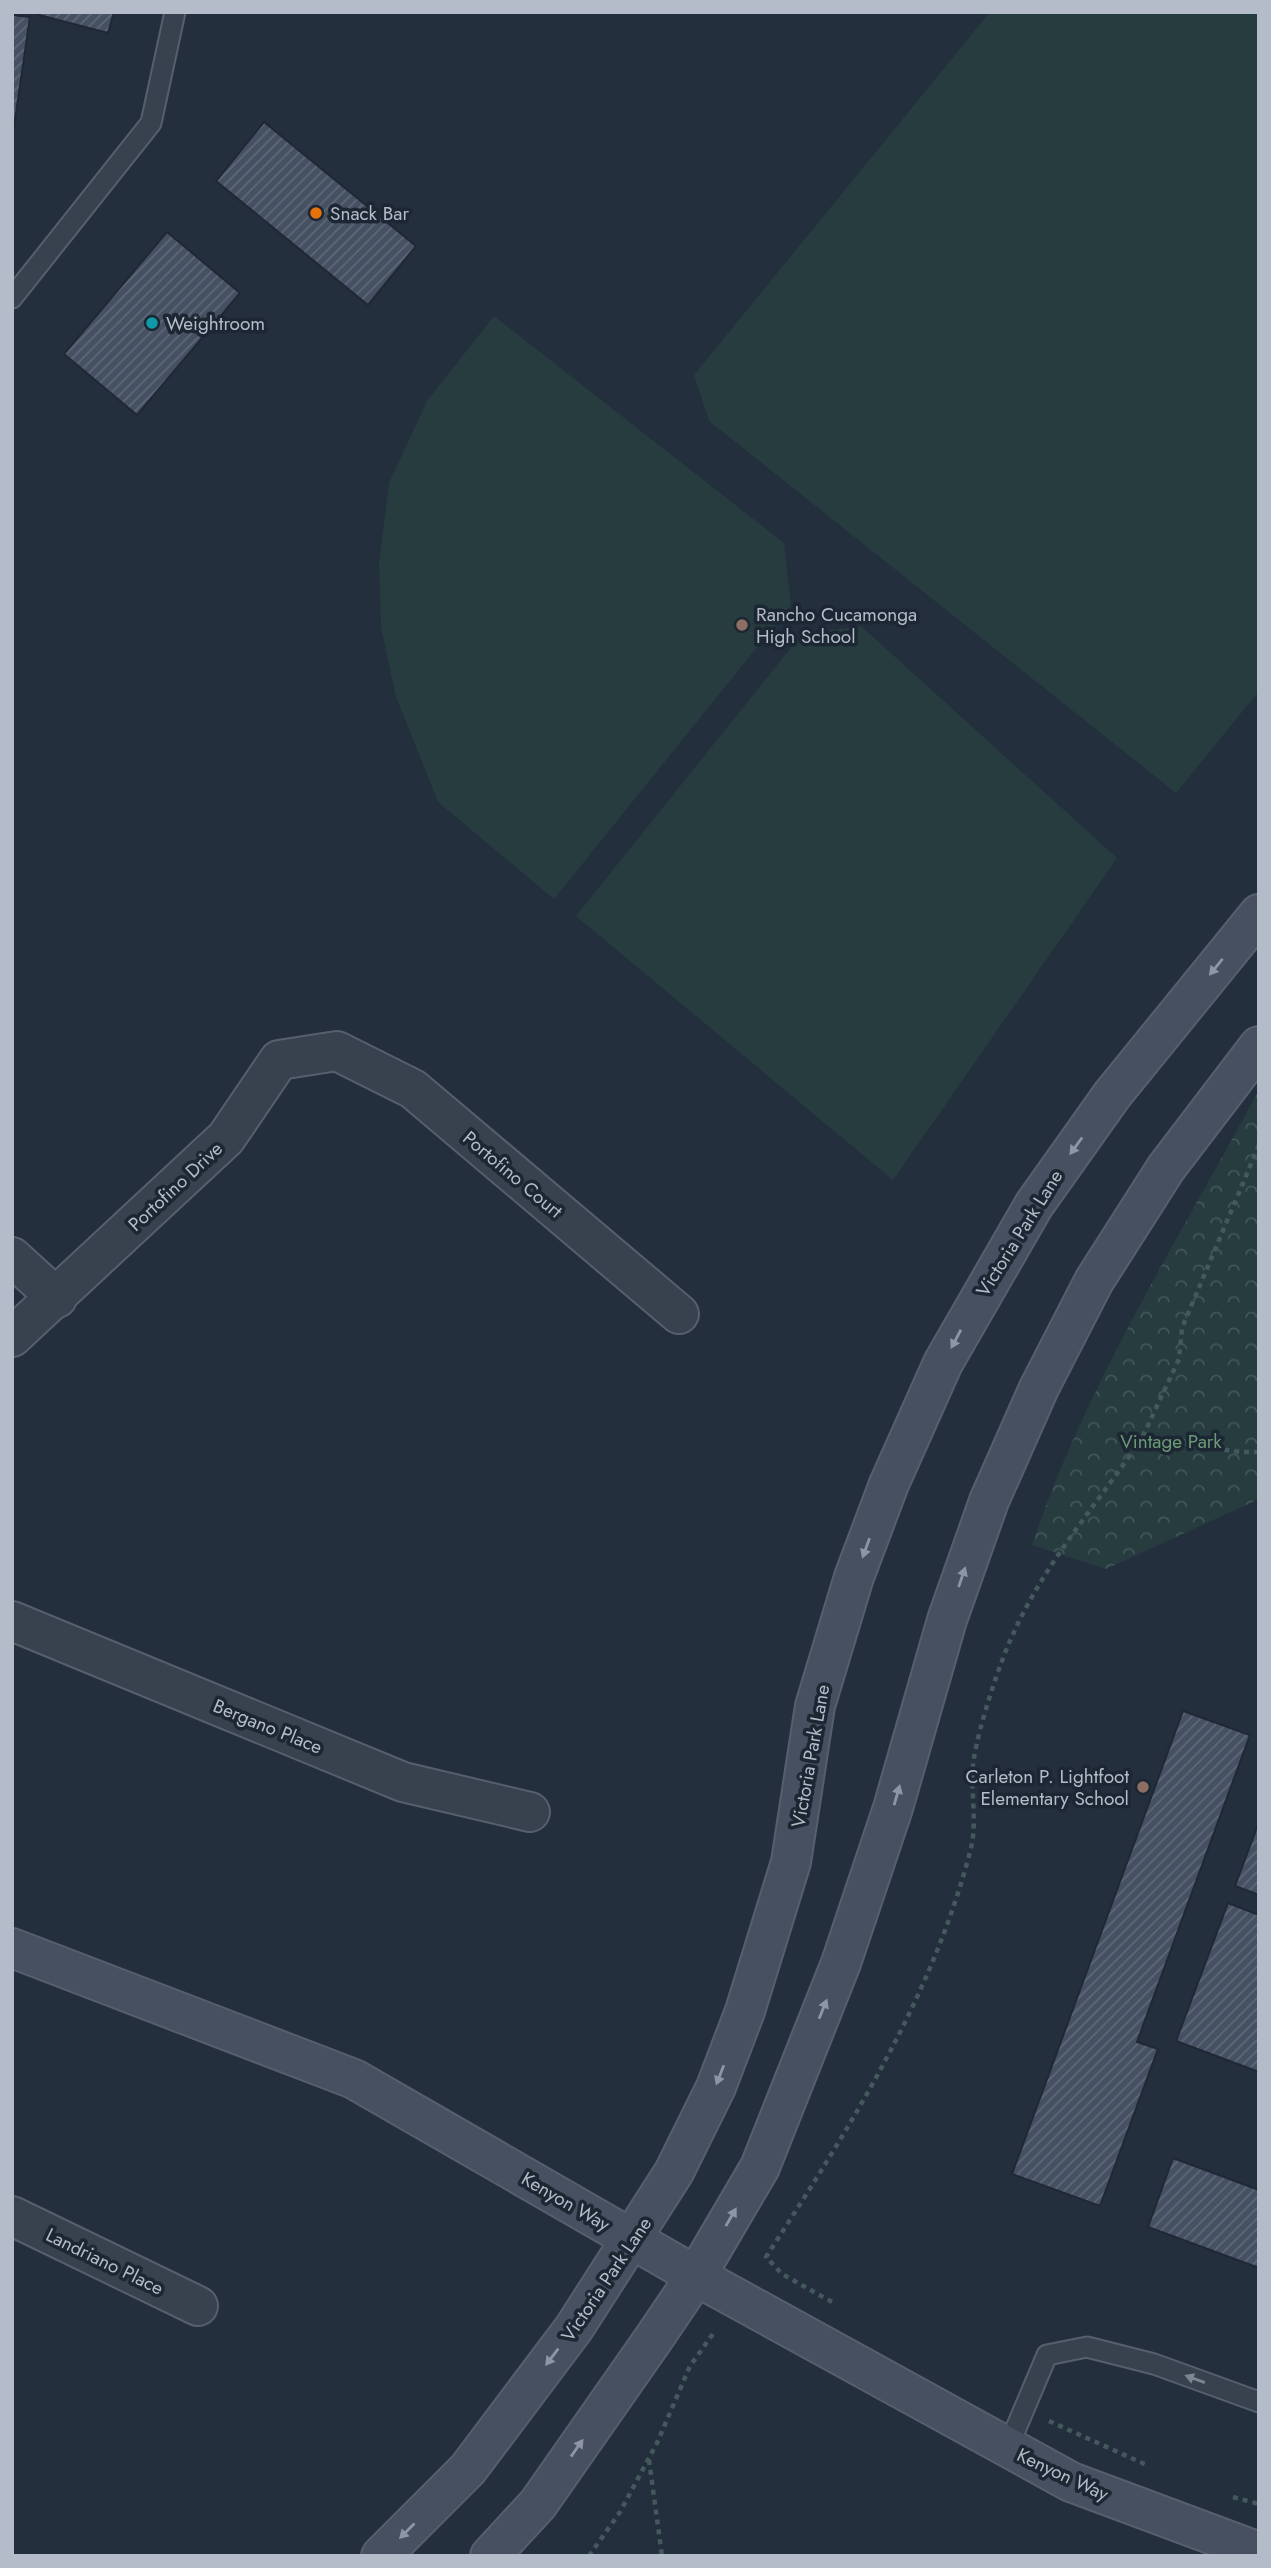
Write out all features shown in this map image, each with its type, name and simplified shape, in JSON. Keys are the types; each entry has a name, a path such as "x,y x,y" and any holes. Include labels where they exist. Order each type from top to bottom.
{"street":[{"name":"Victoria Park Lane","path":"381,2556 468,2469 574,2328 633,2240 674,2172 716,2087 745,2011 791,1862 815,1706 855,1577 889,1483 943,1363 1034,1205 1112,1095 1259,914"},
{"path":"490,2556 538,2504 696,2276 760,2167 841,1963 893,1808 947,1620 989,1501 1039,1388 1094,1281 1166,1168 1259,1046"},
{"name":"Portofino Drive","path":"12,1337 226,1138 279,1060 337,1051"},
{"name":"Portofino Court","path":"337,1051 413,1089 679,1314"},
{"path":"12,1257 57,1298"},
{"name":"Bergano Place","path":"12,1621 403,1782 530,1812"},
{"name":"Kenyon Way","path":"12,1948 354,2079 696,2276 1072,2482 1259,2552"},
{"name":"Landriano Place","path":"12,2216 198,2306"}],"lane":[{"path":"12,298 151,123 175,12"},
{"path":"1008,2447 1047,2355 1087,2347 1154,2364 1259,2402"}],"path":[{"path":"589,2556 620,2512 649,2458 690,2366 766,2257 851,2124 898,2039 955,1903 972,1844 974,1758 1013,1632 1051,1564 1142,1438 1179,1359 1182,1328 1259,1146"},
{"path":"1142,1438 1241,1452 1259,1452"},
{"path":"766,2257 782,2274 835,2304"},
{"path":"1024,2408 1079,2437 1153,2467"},
{"path":"649,2458 662,2556"},
{"path":"1226,2495 1259,2504"}],"green space":[{"path":"990,12 1259,12 1259,691 1176,793 709,421 694,375"},
{"path":"494,316 784,543 791,605 554,899 438,802 396,697 381,627 379,562 389,483 427,401"},
{"path":"861,626 1117,858 893,1180 576,916 802,634"},
{"name":"Vintage Park","path":"1259,1090 1259,1499 1106,1569 1032,1545 1054,1485 1106,1370"}],"building":[{"path":"40,12 114,12 108,33 39,15"},
{"path":"12,15 30,17 12,141"},
{"name":"Snack Bar","path":"264,122 416,246 368,305 216,181"},
{"name":"Weightroom","path":"167,232 240,293 137,415 64,354"},
{"path":"1183,1711 1250,1735 1137,2042 1158,2049 1100,2206 1012,2174"},
{"path":"1259,1822 1259,1895 1235,1886"},
{"path":"1228,1903 1259,1915 1259,2072 1176,2041"},
{"path":"1173,2158 1259,2190 1259,2268 1148,2227"}],"place":[{"name":"Snack Bar","path":"316,213"},
{"name":"Weightroom","path":"152,323"},
{"name":"Rancho Cucamonga High School","path":"742,625"},
{"name":"Carleton P. Lightfoot Elementary School","path":"1143,1787"}]}
